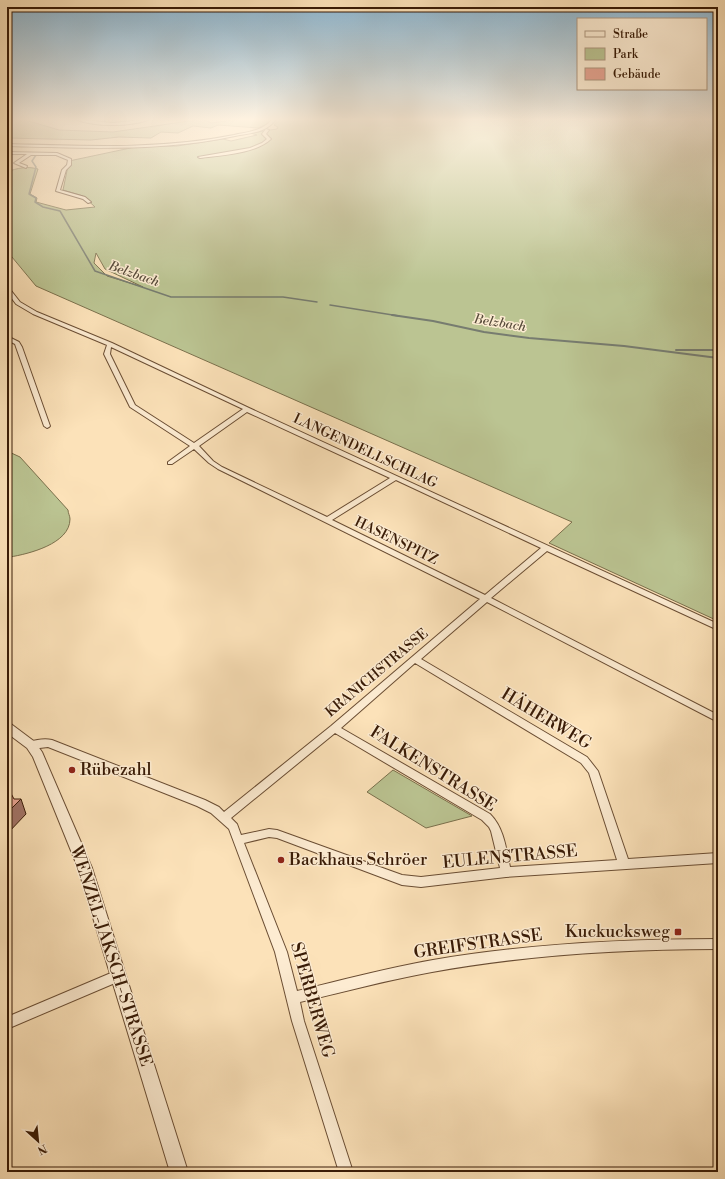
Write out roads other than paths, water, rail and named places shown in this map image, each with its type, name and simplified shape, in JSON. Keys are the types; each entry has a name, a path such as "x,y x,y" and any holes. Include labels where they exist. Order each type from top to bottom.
{"street":[{"path":"63,174 58,191 84,198 89,202"},
{"name":"LANGENDELLSCHLAG","path":"7,289 18,303 35,314 110,344 718,628"},
{"path":"7,338 17,343 19,347 47,426"},
{"name":"HASENSPITZ","path":"110,344 107,354 132,406 195,446 211,462 220,468 485,598 718,719"},
{"path":"170,463 247,409"},
{"path":"326,521 395,478"},
{"name":"KRANICHSTRASSE","path":"224,818 334,728 545,548"},
{"name":"HÄHERWEG","path":"415,659 584,760 593,771 624,864"},
{"name":"WENZEL-JAKSCH-STRASSE","path":"7,727 30,746 38,755 77,848 179,1172"},
{"name":"FALKENSTRASSE","path":"334,728 486,818 493,824 496,831 506,872"},
{"path":"30,746 49,743 201,803 215,810 224,818 233,827 238,840"},
{"name":"EULENSTRASSE","path":"238,840 269,833 277,834 402,880 421,882 506,872 718,858"},
{"name":"SPERBERWEG","path":"238,840 281,952 298,1021 346,1172"},
{"name":"GREIFSTRASSE","path":"293,998 371,978 432,966 500,956 557,950 640,945 718,944"},
{"path":"7,1023 118,976"}],"waterway":[{"name":"Belzbach","path":"34,174 29,194 36,198 35,202 43,207 60,211 95,271 171,297 283,297 317,302"},
{"name":"Belzbach","path":"330,305 399,316"},
{"name":"Belzbach","path":"392,315 433,321 484,332 529,338 624,346 718,358"},
{"path":"676,350 718,350"}],"place":[{"name":"Rübezahl","path":"72,770"},
{"name":"Backhaus Schröer","path":"281,860"},
{"name":"Kuckucksweg","path":"678,932"}]}
